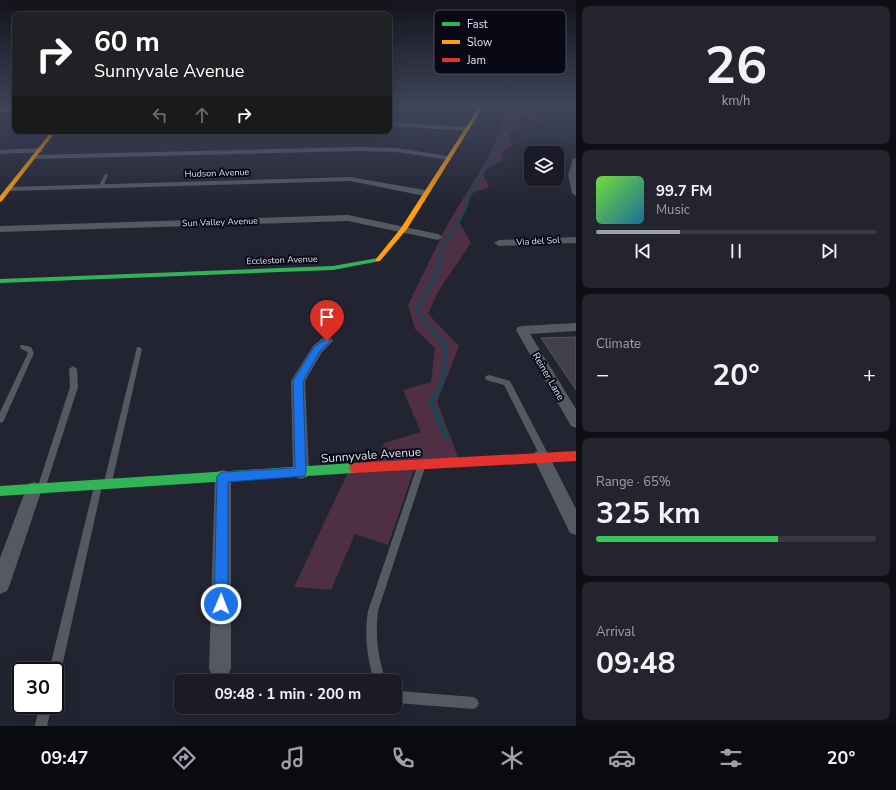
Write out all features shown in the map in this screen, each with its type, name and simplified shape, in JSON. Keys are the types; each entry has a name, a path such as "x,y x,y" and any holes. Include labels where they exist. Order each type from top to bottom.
{"street":[{"path":"0,200 46,141"},
{"name":"Eccleston Avenue","path":"0,281 333,268 380,260 404,229 425,193 459,141"},
{"path":"0,152 36,153 359,149 397,150 448,158"},
{"path":"576,160 572,175 576,193"},
{"name":"Hudson Avenue","path":"8,189 350,179 425,193"},
{"name":"Sun Valley Avenue","path":"0,229 348,218 438,237"},
{"name":"Via del Sol","path":"499,243 576,240"},
{"name":"Reiner Lane","path":"576,327 522,330 576,422"},
{"path":"301,472 298,381 317,349 327,341"},
{"name":"Sunnyvale Avenue","path":"0,491 422,464 576,456"},
{"path":"543,457 576,527"},
{"path":"220,668 223,477"},
{"path":"0,584 38,489"}],"lane":[{"path":"101,186 106,175"},
{"path":"0,420 31,353 29,349 23,347"},
{"path":"57,662 139,349"},
{"path":"38,489 74,387 73,369"},
{"path":"490,378 507,383 523,410 543,457"},
{"path":"378,674 375,666 370,628 373,611 422,464"},
{"path":"402,697 474,703"},
{"path":"41,725 44,714"}],"shaded area":[{"path":"10,141 46,141 46,141 8,143"},
{"path":"495,141 510,141 511,146 501,152 502,160 482,172 489,187 470,194 465,211 459,221 471,243 439,290 428,314 459,346 437,402 460,462 416,464 388,545 355,534 331,590 294,587 349,470 379,457 384,443 421,432 403,390 431,382 435,348 415,329 408,305 447,225 488,158"}],"building":[{"path":"576,337 576,390 541,338"}],"waterway":[{"path":"481,175 494,157 500,141"},
{"path":"439,263 441,249 465,211 470,194 481,174"},
{"path":"439,262 437,272 416,310 446,347 443,378"},
{"path":"443,377 442,383 431,402 447,438"}],"traffic: fast":[{"path":"0,281 333,268 378,260"},
{"path":"0,491 354,468"}],"traffic: slow":[{"path":"0,200 46,141"},
{"path":"378,260 404,229 460,141"}],"traffic: jam":[{"path":"354,468 576,456"}],"route":[{"path":"221,604 223,477 301,472 298,381 317,349 327,341"}]}
